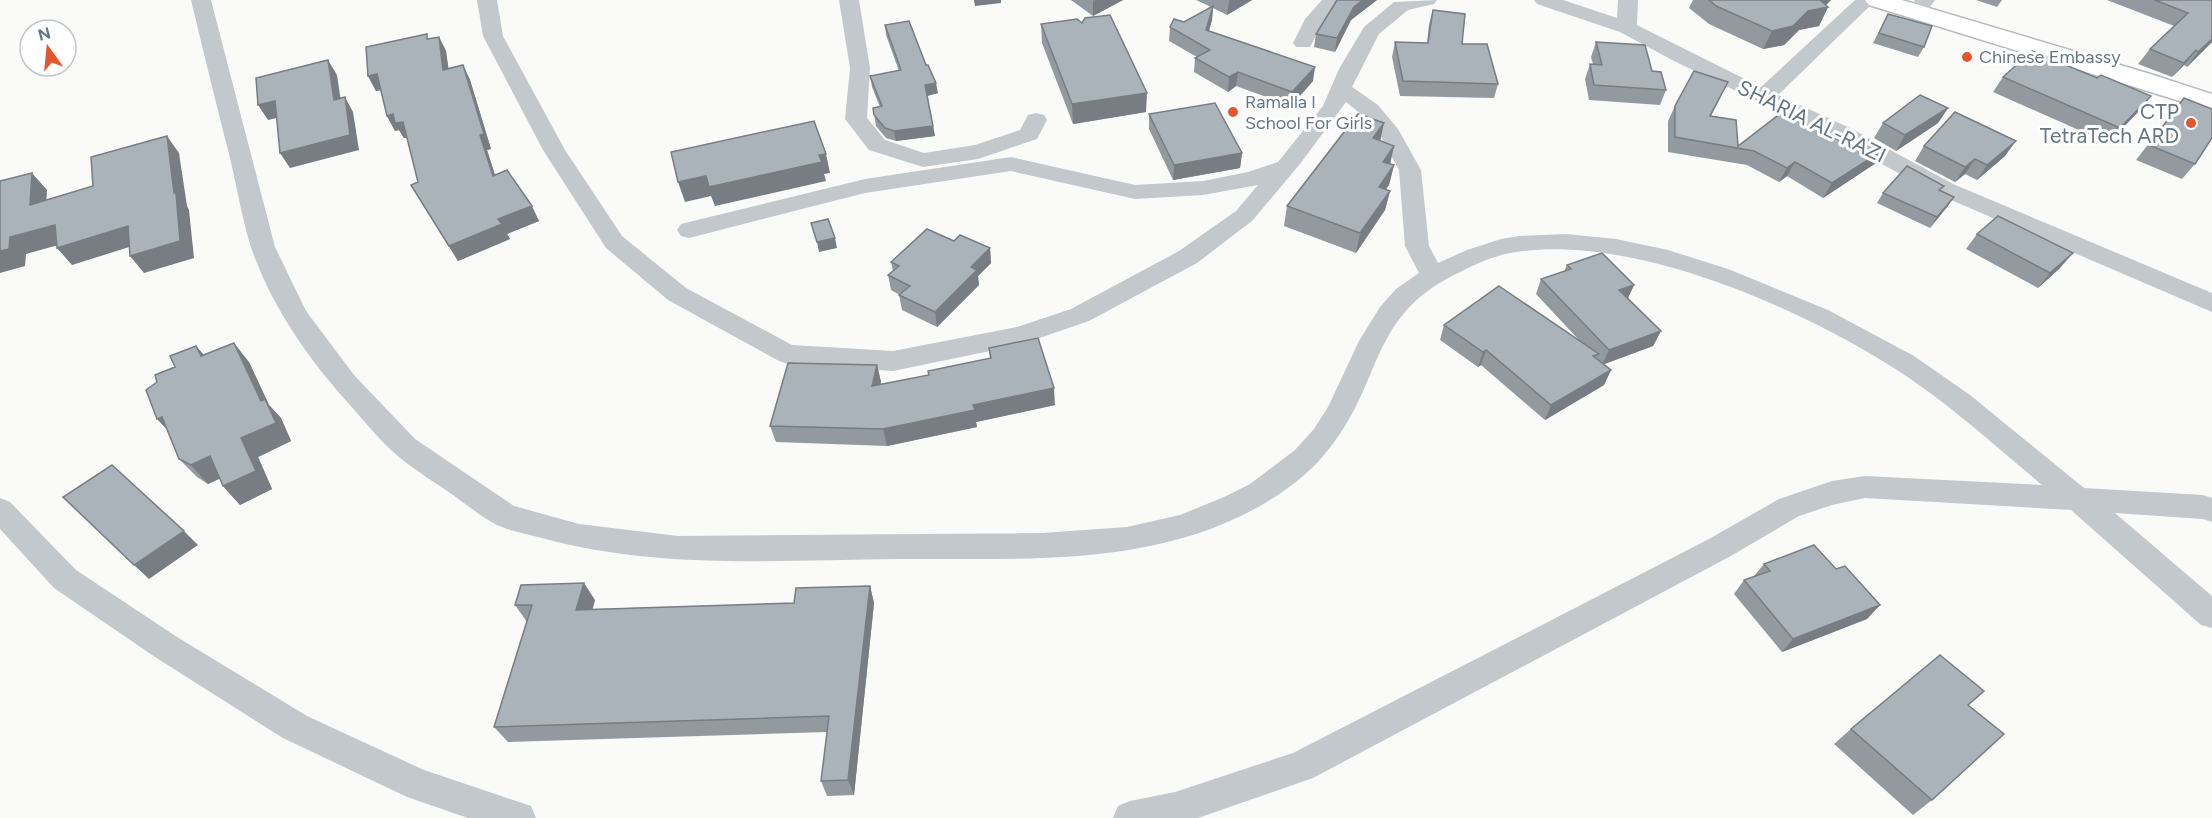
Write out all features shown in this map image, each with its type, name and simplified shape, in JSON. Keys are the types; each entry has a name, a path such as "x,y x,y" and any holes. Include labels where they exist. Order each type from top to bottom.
{"main road":[{"path":"1878,0 1920,6 2212,103"}],"street":[{"path":"201,0 263,247 295,315 345,382 405,447 506,516 579,536 678,548 1042,545 1095,542 1152,535 1193,522 1239,502 1280,480 1314,448 1338,415 1376,329 1401,299 1433,275 1483,252 1518,244 1564,243 1617,248 1656,256 1734,281 1800,308 1907,364 1959,401 2078,499 2212,615"},
{"path":"487,0 493,36 554,150 614,242 677,294 788,354 893,361 1019,336 1080,315 1188,257 1244,216 1286,166 1333,107 1371,31 1401,6 1426,0"},
{"path":"849,0 860,68 856,119 878,145 923,160 978,152 1029,134 1036,120"},
{"path":"1303,43 1315,19 1333,0"},
{"name":"SHARIA AL-RAZI","path":"1544,0 1627,28 1763,97 1842,133 1945,189 2212,303"},
{"path":"1627,28 1628,0"},
{"path":"1763,97 1866,0"},
{"path":"1341,89 1370,110 1390,134 1410,170 1417,246 1433,275"},
{"path":"689,230 865,186 1011,164 1135,192 1203,188 1252,179 1286,166"},
{"path":"1131,818 1176,809 1301,767 1719,548 1789,507 1832,494 1865,487 1913,488 2203,507 2212,510"},
{"path":"0,510 65,579 166,647 294,727 419,785 519,818"}],"building":[{"path":"1337,0 1363,0 1354,7 1337,38 1316,34"},
{"path":"1709,0 1823,0 1821,1 1828,7 1808,11 1793,26 1772,31 1716,6"},
{"path":"2155,0 2212,0 2212,39 2198,52 2196,50 2184,63 2150,49 2188,13"},
{"path":"1213,6 1206,30 1315,67 1292,92 1238,72 1229,77 1195,58 1210,50 1170,27 1174,19 1184,22"},
{"path":"1433,10 1465,14 1462,44 1487,44 1498,84 1403,81 1395,42 1428,43"},
{"path":"1888,14 1932,26 1924,47 1879,33"},
{"path":"1110,15 1147,93 1072,104 1041,24 1077,19 1082,23 1085,18"},
{"path":"909,21 926,65 936,83 925,85 933,126 894,131 885,128 874,115 873,108 882,106 870,76 901,70 885,25"},
{"path":"427,34 427,39 439,37 443,70 463,65 484,134 480,135 493,176 507,170 532,206 498,219 502,224 449,246 411,185 418,182 403,122 395,123 393,114 387,116 377,74 368,76 366,47"},
{"path":"1596,42 1645,45 1652,71 1661,72 1666,90 1594,85 1590,64 1602,65"},
{"path":"2032,51 2097,78 2101,75 2151,96 2120,128 2003,77"},
{"path":"328,60 334,100 345,97 350,135 280,153 275,101 258,105 256,78"},
{"path":"1694,71 1728,82 1710,116 1736,120 1738,146 1781,113 1839,140 1843,138 1853,143 1864,138 1885,149 1832,183 1795,162 1787,168 1754,151 1675,137 1675,106"},
{"path":"1920,95 1948,108 1905,135 1883,123"},
{"path":"2184,98 2212,109 2212,138 2195,164 2149,145"},
{"path":"1215,103 1242,153 1174,165 1149,114"},
{"path":"1955,112 2016,141 1987,165 1975,159 1965,167 1924,146"},
{"path":"1358,114 1384,123 1373,138 1394,146 1383,162 1394,165 1379,187 1390,191 1360,233 1287,206"},
{"path":"814,121 826,154 819,155 822,162 709,187 706,176 678,182 671,152"},
{"path":"167,136 174,193 176,193 180,241 130,256 128,226 57,248 55,225 10,237 9,249 0,251 0,181 32,173 30,205 93,186 91,157"},
{"path":"1907,166 1944,186 1939,190 1954,197 1937,217 1883,193"},
{"path":"1998,216 2073,253 2050,273 1977,234"},
{"path":"828,219 835,238 817,242 811,223"},
{"path":"927,229 954,241 960,235 990,248 971,267 977,270 935,312 899,295 910,286 888,275 899,266 891,262"},
{"path":"1602,253 1634,285 1619,290 1661,331 1609,350 1541,279 1571,269 1567,265"},
{"path":"1499,286 1599,354 1593,356 1611,370 1551,405 1486,350 1483,352 1444,325"},
{"path":"1038,338 1054,388 973,405 975,410 883,429 770,426 788,363 877,365 872,386 929,375 928,371 991,358 989,348"},
{"path":"234,343 261,401 265,399 276,423 241,438 256,471 223,486 210,456 191,465 179,459 162,417 157,419 146,390 157,382 155,375 175,367 170,356 196,346 201,356"},
{"path":"112,465 184,531 134,565 63,497"},
{"path":"1814,545 1836,569 1845,566 1880,605 1793,639 1744,580 1770,571 1764,564"},
{"path":"584,583 576,610 794,603 796,588 870,586 848,780 821,781 829,716 494,727 532,605 515,605 521,585"},
{"path":"1940,655 1984,691 1968,705 2004,734 1932,800 1851,729"}],"place":[{"name":"Chinese Embassy","path":"1967,57"},
{"name":"Ramalla l School For Girls","path":"1233,112"},
{"name":"CTP TetraTech ARD","path":"2191,123"}]}
